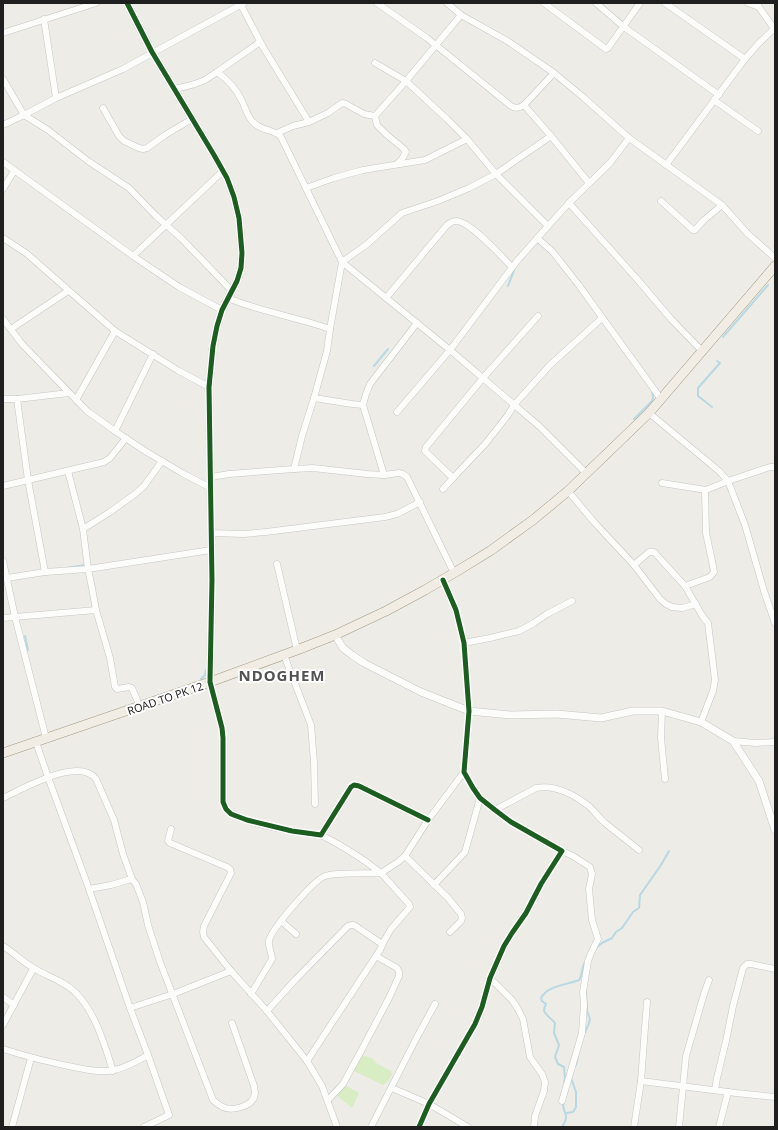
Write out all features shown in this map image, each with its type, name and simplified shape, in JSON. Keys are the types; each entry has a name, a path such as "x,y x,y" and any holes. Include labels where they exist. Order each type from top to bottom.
{"main road":[{"name":"ROAD TO PK 12","path":"3,753 140,707 335,635 386,611 443,580 490,551 568,491 649,413 775,266"}],"street":[{"path":"3,33 96,3"},
{"path":"127,3 152,52 223,171 234,197 239,218 242,253 241,268 237,281 222,310 217,326 213,346 209,387 212,580 210,682 222,728 223,802 226,809 231,814 247,820 292,831 321,835 342,846 380,873 409,904 410,908 391,929 380,950 307,1061"},
{"path":"3,124 56,98 123,69 241,3 260,42 309,122"},
{"path":"377,3 418,31 515,109 524,105 554,73"},
{"path":"447,3 461,15 509,42 554,73 628,138 722,205 748,234 775,258"},
{"path":"544,3 604,48 608,48 640,3"},
{"path":"596,3 624,27 719,95"},
{"path":"665,3 745,59"},
{"path":"666,165 745,59 759,43 775,29 757,5 748,3"},
{"path":"375,116 461,15"},
{"path":"44,19 56,98"},
{"path":"175,89 205,80 260,42"},
{"path":"375,63 406,81 447,119 467,139 496,174 548,226"},
{"path":"217,72 227,80 240,98 252,121 260,128 277,133 281,136 342,262 450,350 539,426 586,473"},
{"path":"3,79 24,115 48,130 88,161 129,188 182,239 230,294 246,305 310,322 330,329"},
{"path":"714,100 758,131"},
{"path":"277,133 293,126 309,122 328,113 342,103 364,114 375,116"},
{"path":"524,105 589,183"},
{"path":"103,108 118,136 143,149 147,148 164,135 192,119"},
{"path":"375,116 377,124 406,152 405,156 396,164"},
{"path":"294,469 327,351 342,262 366,246 402,213 438,201 469,188 496,174 551,136"},
{"path":"397,412 450,350 526,249 538,238 569,203 610,163 628,138"},
{"path":"306,188 363,170 425,160 467,139"},
{"path":"3,162 132,256 179,287 222,310"},
{"path":"3,189 14,170"},
{"path":"132,256 223,171"},
{"path":"661,201 693,230 722,205"},
{"path":"569,203 671,319 702,351"},
{"path":"386,298 447,225 453,221 459,221 476,232 512,267"},
{"path":"3,238 26,253 115,330 209,387"},
{"path":"538,238 552,251 578,284 661,399"},
{"path":"11,329 68,290"},
{"path":"453,478 425,451 425,449 483,378 538,316"},
{"path":"443,489 486,443 514,405 550,365 602,318"},
{"path":"3,319 22,344 76,400 100,421 162,461 211,488"},
{"path":"384,474 363,405 370,384 417,323"},
{"path":"76,400 115,330"},
{"path":"115,431 153,354"},
{"path":"3,399 17,399 69,393"},
{"path":"314,398 363,405"},
{"path":"17,399 28,480 45,572"},
{"path":"649,413 719,471 728,481 745,526 775,623"},
{"path":"3,486 104,462 110,458 126,438"},
{"path":"83,529 135,494 144,486 162,461"},
{"path":"662,483 706,490 770,467 775,467"},
{"path":"211,477 229,474 313,468 348,472 403,474 407,477 420,502 454,573"},
{"path":"68,471 83,529 88,569 96,610 111,663 115,687 117,689 132,688 140,707"},
{"path":"685,586 710,577 714,572 706,533 704,494 706,490"},
{"path":"568,491 594,522 634,565 660,599 672,607 682,608 696,604"},
{"path":"211,533 244,534 266,532 384,517 397,514 420,502"},
{"path":"5,577 88,569 211,550"},
{"path":"634,565 649,552 654,552 685,586 708,622 714,680 713,691 701,722"},
{"path":"3,561 5,577 46,738"},
{"path":"277,564 297,650"},
{"path":"443,580 456,610 464,643 468,711 464,772 472,788 480,798 510,822 572,856 590,867 592,870 589,901 592,911 592,920 598,940 588,961 583,992 584,1005 582,1033 562,1101"},
{"path":"464,643 519,631 572,601"},
{"path":"3,618 96,610"},
{"path":"335,635 344,648 364,663 421,692 468,711 511,715 557,714 601,718 633,711 662,712 701,722 734,741 755,743 775,742"},
{"path":"284,655 311,725 315,774 315,804"},
{"path":"662,712 661,738 665,779"},
{"path":"734,741 759,781 775,830"},
{"path":"36,742 168,1115 144,1127"},
{"path":"3,798 58,773 70,771 90,773 96,779 114,820 123,854 132,879 136,884 143,902 148,925 213,1100 221,1106 229,1109 240,1108 253,1099 255,1093 254,1086 232,1023"},
{"path":"251,994 272,959 269,942 273,933 281,921 315,883 324,877 333,874 380,873 391,867 405,856 428,820 464,772"},
{"path":"321,835 351,787 354,785 359,786 428,820"},
{"path":"495,810 522,794 536,788 541,787 562,790 591,808 605,823 639,850"},
{"path":"434,885 465,852 480,798"},
{"path":"171,829 168,841 170,843 227,867 230,870 231,872 203,932 204,937 307,1061 322,1086 337,1127"},
{"path":"419,1127 429,1104 475,1024 490,978 504,946 526,913 541,884 562,851"},
{"path":"405,856 461,914 461,921 450,932"},
{"path":"89,889 132,879"},
{"path":"281,921 296,934"},
{"path":"267,1011 348,926 354,926 382,944"},
{"path":"3,946 34,969 69,987 77,994 84,1002 96,1024 113,1071"},
{"path":"328,1100 343,1084 389,998 399,976 397,968 376,956"},
{"path":"715,1090 732,1006 743,968 747,964 751,964 775,969"},
{"path":"3,1025 34,969"},
{"path":"130,1008 173,994 231,971"},
{"path":"490,978 512,1000 518,1009 523,1019 530,1058 542,1074 545,1082 544,1091 535,1116 534,1127"},
{"path":"679,1127 686,1056 709,980"},
{"path":"3,997 14,1005"},
{"path":"634,1127 641,1081 648,1002"},
{"path":"371,1127 435,1004"},
{"path":"3,1049 60,1065 96,1071 113,1071 148,1055"},
{"path":"12,1127 31,1058"},
{"path":"641,1081 775,1097"},
{"path":"392,1088 429,1104 468,1127"},
{"path":"719,1127 728,1092"}],"green space":[{"path":"361,1055 372,1058 376,1063 391,1071 392,1075 388,1081 383,1085 354,1071 351,1066"},
{"path":"343,1084 359,1093 352,1108 334,1093"}],"waterway":[{"path":"508,286 515,268"},
{"path":"723,337 768,285"},
{"path":"374,366 388,349"},
{"path":"712,407 698,396 698,388 720,363 717,361"},
{"path":"634,419 652,401 652,390"},
{"path":"67,568 85,565"},
{"path":"25,636 28,650"},
{"path":"201,679 205,675 206,670"},
{"path":"596,948 612,938 616,932 622,928 633,912 639,908 640,895 669,851"},
{"path":"564,1082 564,1067 558,1064 555,1057 559,1045 554,1033 555,1023 544,1012 546,1004 541,998 548,990 579,980 586,961"},
{"path":"585,1032 590,1019 587,1011 586,991"},
{"path":"576,1065 578,1056"},
{"path":"567,1113 573,1112 576,1107 576,1092 571,1078"},
{"path":"562,1127 566,1119 563,1102"}],"cycle path":[{"path":"127,3 152,52 227,178 234,197 239,218 242,253 241,268 237,281 222,310 217,326 213,346 209,387 212,580 210,682 222,728 223,802 226,809 231,814 247,820 292,831 321,835 351,787 354,785 359,786 428,820"},
{"path":"419,1127 429,1104 475,1024 482,1007 490,978 504,946 526,913 541,884 562,851 511,822 480,798 464,772 469,711 464,643 456,610 443,580"}],"district":[{"name":"NDOGHEM","path":"282,675"}]}
